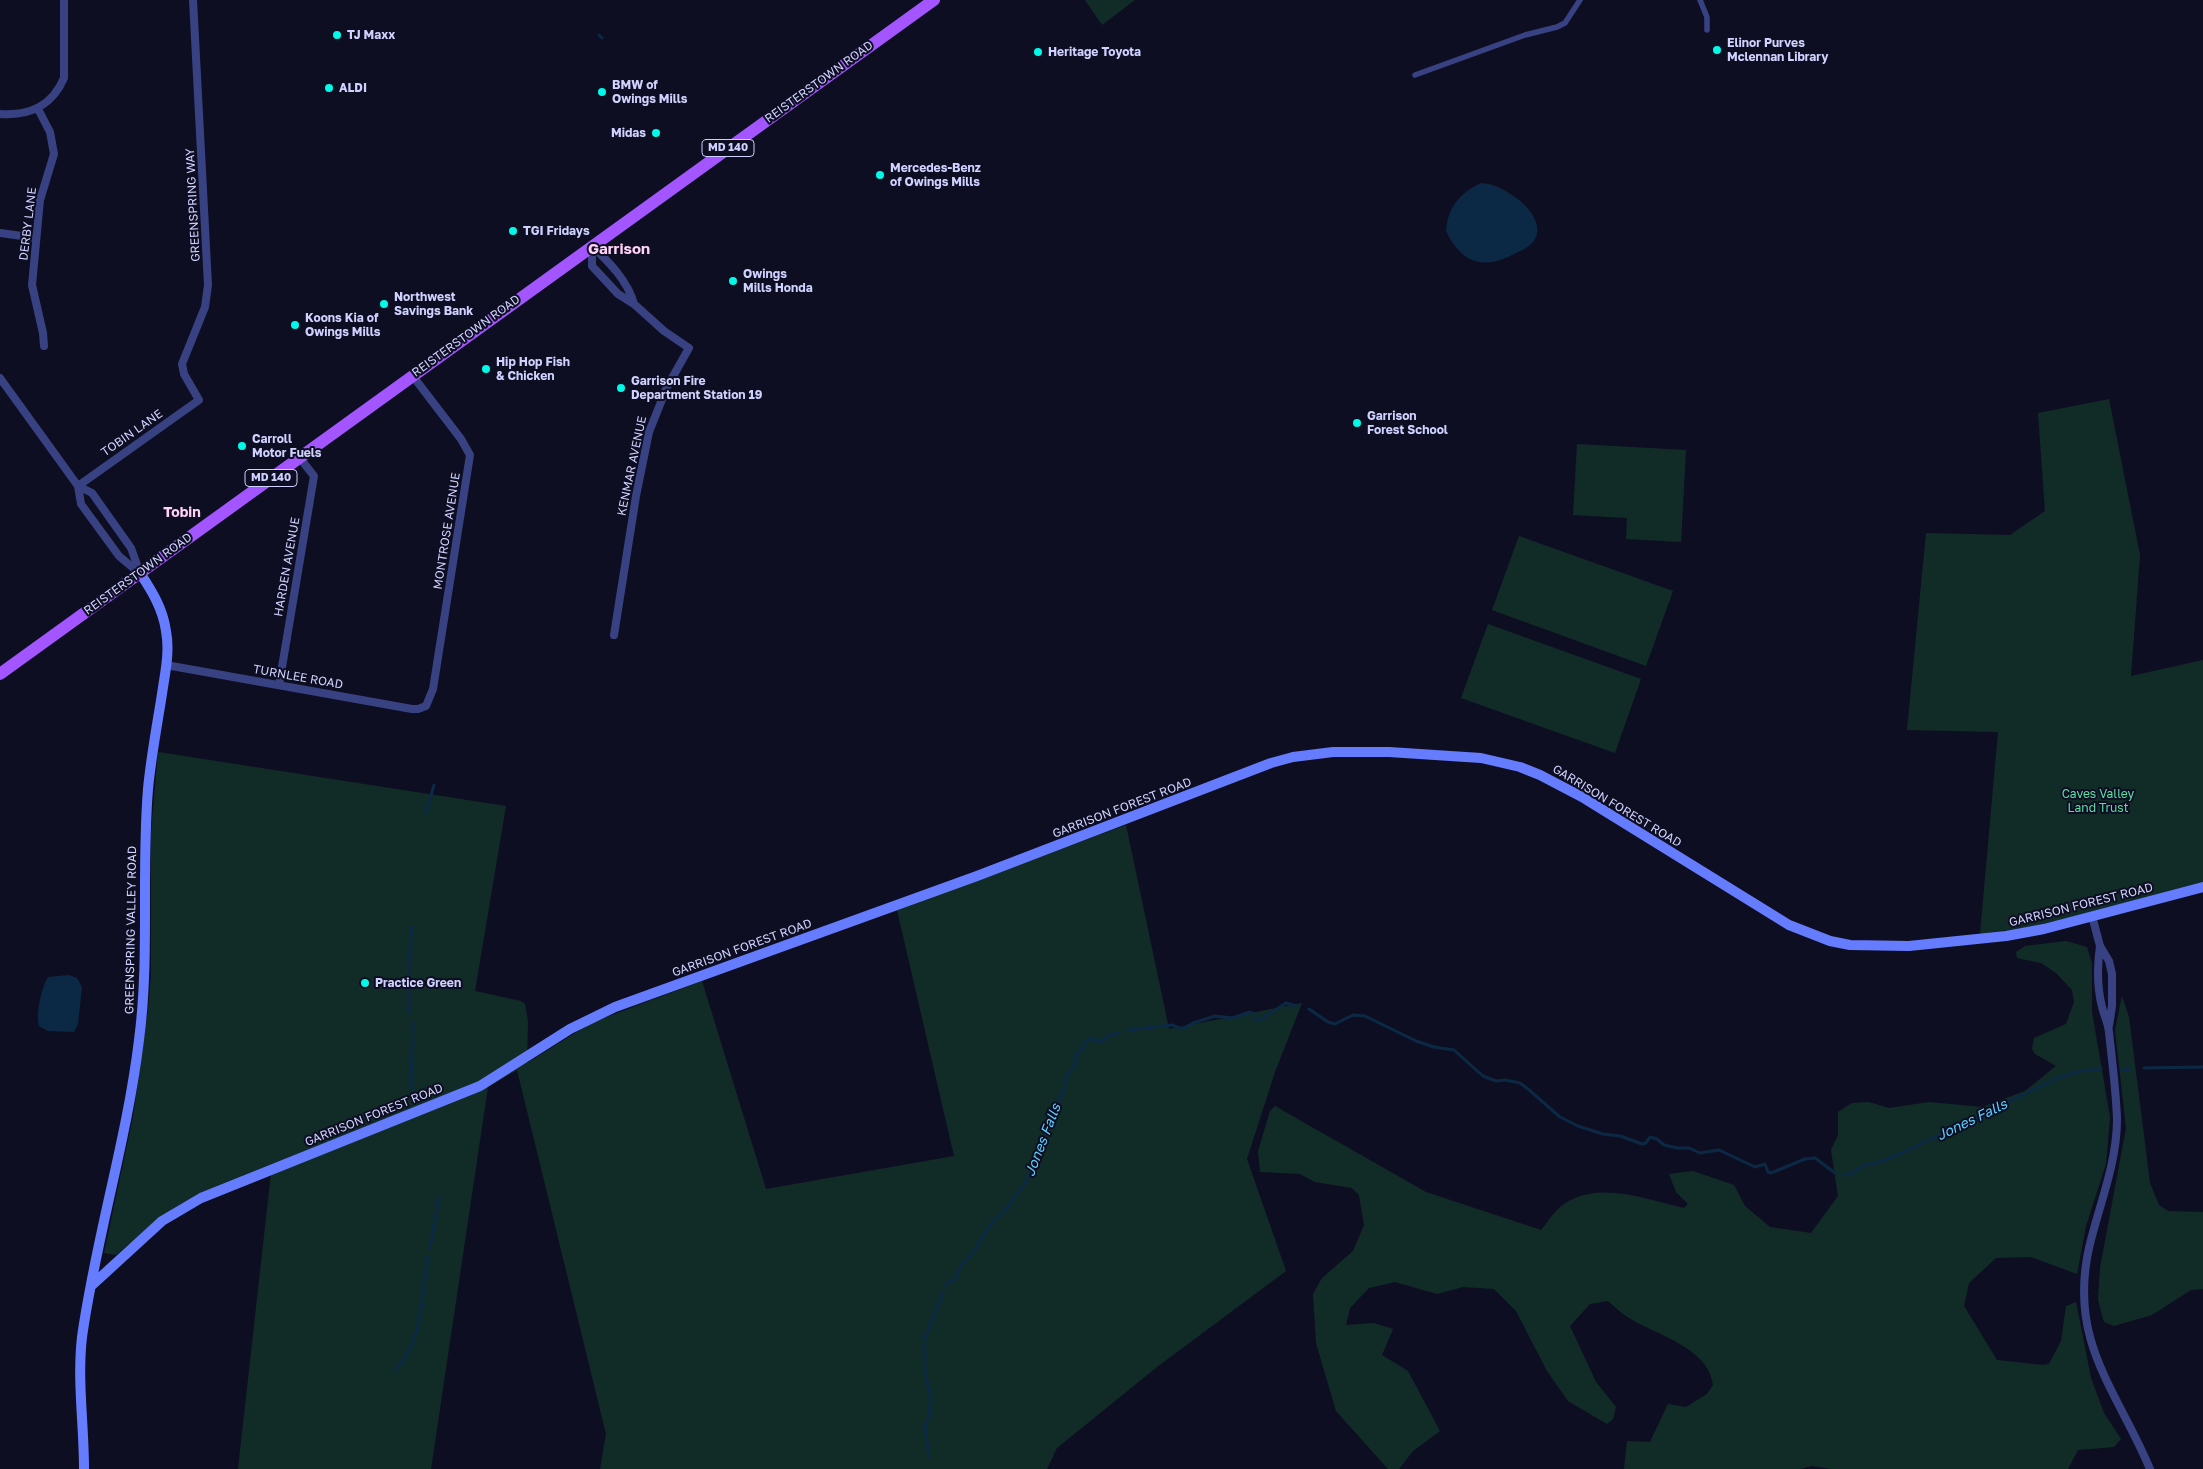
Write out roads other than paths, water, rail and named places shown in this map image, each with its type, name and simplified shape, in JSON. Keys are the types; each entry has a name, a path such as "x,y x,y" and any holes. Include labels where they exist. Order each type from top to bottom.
{"main road":[{"name":"REISTERSTOWN ROAD","path":"0,674 934,0"},
{"name":"GREENSPRING VALLEY ROAD","path":"84,1469 80,1365 91,1286 125,1124 139,1042 145,976 145,864 148,797 166,665 167,639 163,617 151,590 140,573"},
{"name":"GARRISON FOREST ROAD","path":"91,1286 162,1221 201,1198 480,1086 558,1036 593,1017 726,966 977,876 1246,773 1293,758 1333,752 1389,752 1481,758 1520,767 1574,793 1789,925 1830,941 1868,946 1909,946 2006,936 2044,929 2203,887"}],"street":[{"path":"0,114 23,113 38,109 51,99 64,78 64,0"},
{"name":"GREENSPRING WAY","path":"193,0 208,285 204,307 182,364 184,374 199,400"},
{"path":"1415,75 1525,35 1565,23 1580,0"},
{"path":"1700,0 1707,16 1707,30"},
{"name":"DERBY LANE","path":"38,109 50,132 54,154 40,200 32,285 43,333 44,346"},
{"path":"0,233 36,238"},
{"name":"KENMAR AVENUE","path":"592,246 592,266 618,294 634,304 664,330 689,348 667,387 649,432 636,496 614,635"},
{"name":"KENMAR AVENUE","path":"592,246 605,258 630,290 634,304"},
{"name":"MONTROSE AVENUE","path":"412,375 461,438 470,454 433,689 426,706"},
{"name":"GREENSPRING VALLEY ROAD","path":"0,378 78,486 81,504 119,556 140,573"},
{"name":"TOBIN LANE","path":"78,486 199,400"},
{"name":"HARDEN AVENUE","path":"279,685 314,476 299,457"},
{"name":"GREENSPRING VALLEY ROAD","path":"78,486 92,493 131,548 140,573"},
{"name":"TURNLEE ROAD","path":"166,665 412,709 426,706"},
{"path":"2092,916 2100,946 2112,974 2112,1006 2108,1030"},
{"path":"2100,946 2098,962 2099,991 2108,1030 2117,1130 2112,1166 2089,1250 2085,1277 2085,1307 2098,1366 2150,1469"}],"water":[{"path":"1481,183 1501,188 1519,200 1528,208 1537,225 1536,237 1529,246 1503,259 1492,262 1482,262 1466,256 1458,250 1446,231 1449,215 1456,202 1467,191"},
{"path":"69,975 77,978 82,987 78,1024 74,1032 48,1031 39,1026 38,1021 43,988 48,977"}],"waterway":[{"path":"599,35 602,38"},
{"path":"426,813 434,785"},
{"path":"409,1012 409,961 412,927"},
{"name":"Jones Falls","path":"1129,1030 1172,1025 1182,1029 1193,1023 1215,1016 1232,1018 1250,1012 1254,1014 1255,1019 1258,1021 1286,1003 1296,1006"},
{"name":"Jones Falls","path":"1309,1009 1328,1022 1335,1024 1353,1015 1365,1016 1416,1041 1434,1047 1454,1050 1483,1076 1496,1081 1505,1080 1520,1083 1560,1117 1578,1126 1603,1134 1620,1136 1642,1144 1646,1143 1650,1137 1657,1139 1664,1145 1689,1148 1700,1153 1719,1150 1755,1167 1765,1164 1768,1172 1771,1173 1805,1159 1815,1158 1835,1173"},
{"path":"413,1022 411,1085 416,1102"},
{"name":"Jones Falls","path":"946,1286 948,1282 955,1279 961,1265 972,1254 991,1224 1007,1208 1026,1182 1064,1089 1066,1077 1075,1064 1076,1055 1083,1048 1085,1041 1093,1039 1100,1042 1108,1036 1120,1032"},
{"name":"Jones Falls","path":"2144,1068 2203,1067"},
{"name":"Jones Falls","path":"1843,1175 1853,1173 1865,1165 1880,1162 1904,1152 2058,1078 2080,1071 2101,1069"},
{"name":"Jones Falls","path":"2122,1070 2131,1069"},
{"path":"430,1249 439,1196"},
{"path":"394,1371 404,1360 416,1332 420,1317 428,1256"},
{"name":"Jones Falls","path":"929,1457 925,1427 929,1417 931,1397 925,1372 924,1348 925,1338 943,1292"}],"place":[{"name":"TJ Maxx","path":"337,35"},
{"name":"Elinor Purves Mclennan Library","path":"1717,50"},
{"name":"Heritage Toyota","path":"1038,52"},
{"name":"ALDI","path":"329,88"},
{"name":"BMW of Owings Mills","path":"602,92"},
{"name":"Midas","path":"656,133"},
{"name":"Mercedes-Benz of Owings Mills","path":"880,175"},
{"name":"TGI Fridays","path":"513,231"},
{"name":"Owings Mills Honda","path":"733,281"},
{"name":"Northwest Savings Bank","path":"384,304"},
{"name":"Koons Kia of Owings Mills","path":"295,325"},
{"name":"Hip Hop Fish & Chicken","path":"486,369"},
{"name":"Garrison Fire Department Station 19","path":"621,388"},
{"name":"Garrison Forest School","path":"1357,423"},
{"name":"Carroll Motor Fuels","path":"242,446"},
{"name":"Practice Green","path":"365,983"}],"district":[{"name":"Garrison","path":"619,249"},
{"name":"Tobin","path":"182,513"}],"park label":[{"name":"Caves Valley Land Trust","path":"2098,801"}]}
